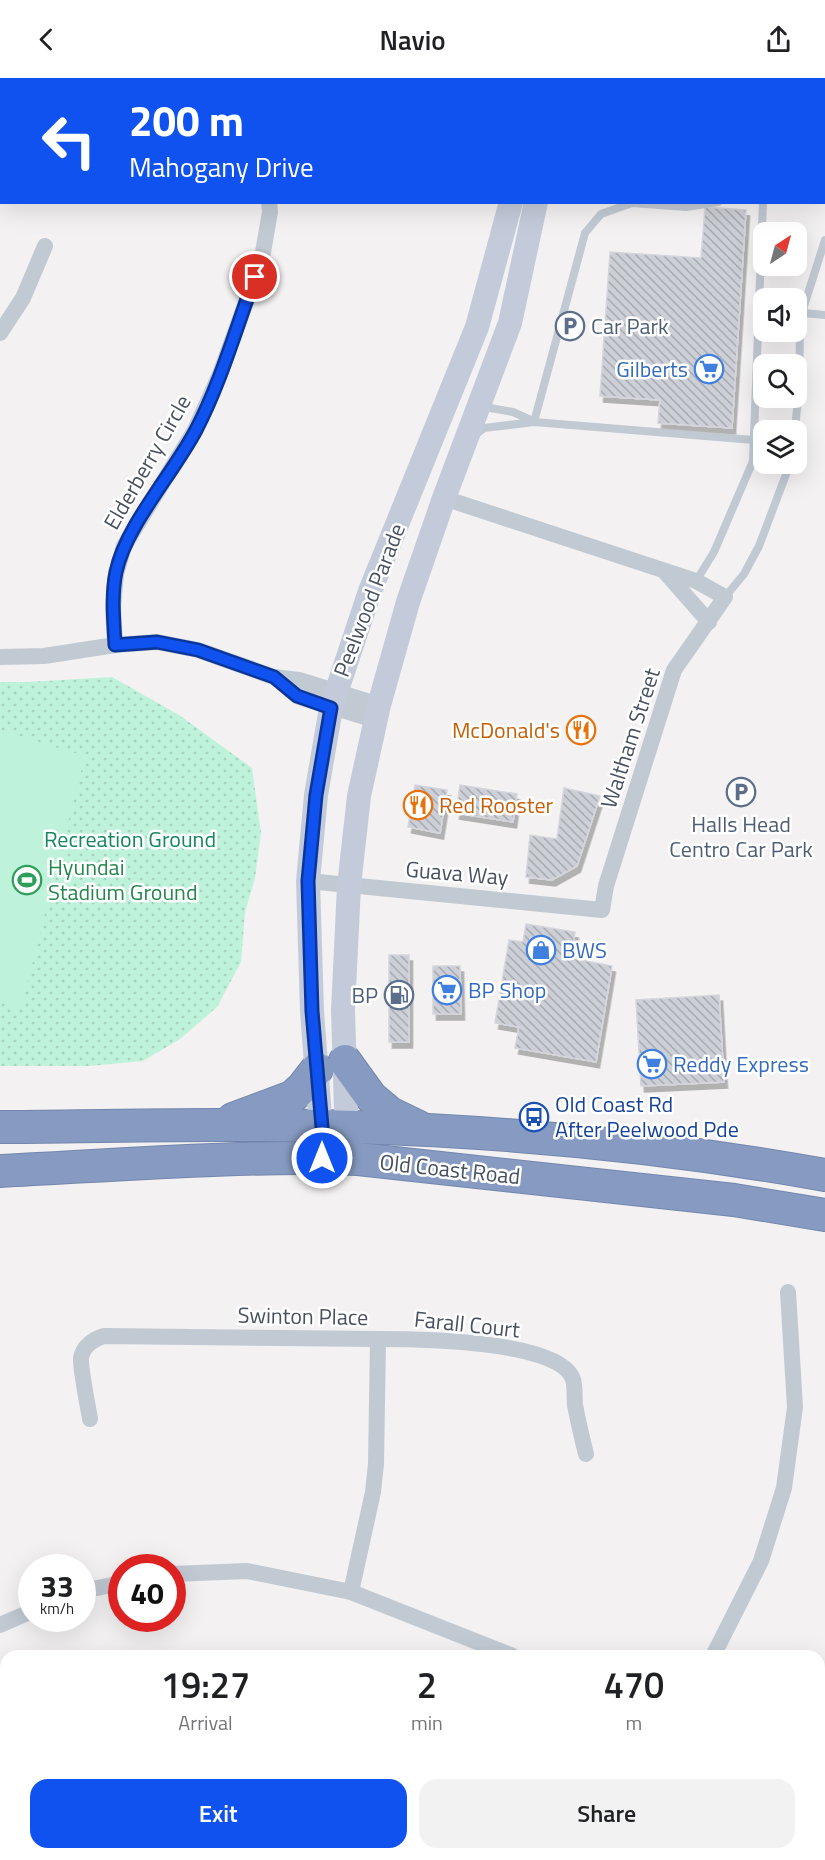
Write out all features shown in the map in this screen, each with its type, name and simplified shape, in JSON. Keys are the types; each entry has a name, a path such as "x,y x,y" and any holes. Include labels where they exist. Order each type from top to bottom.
{"highway":[{"path":"219,1126 244,1113 292,1096 331,1065 390,1113 426,1130"},
{"name":"Old Coast Road","path":"0,1127 219,1126 426,1130 494,1134 657,1150 744,1160 825,1175"},
{"name":"Old Coast Road","path":"0,1171 204,1160 334,1158 723,1199 825,1215"}],"street":[{"name":"Elderberry Circle","path":"115,645 113,607 116,574 124,546 195,430 220,374 262,258 270,212 269,204"},
{"name":"Peelwood Parade","path":"331,1065 312,1011 308,881 316,795 333,699 370,591 477,327 510,204"},
{"name":"Peelwood Parade","path":"334,1158 331,1065 343,1010 349,886 359,796 377,712 408,602 444,498 510,323 536,204"},
{"path":"0,333 23,298 45,246"},
{"path":"429,444 467,406 479,406"},
{"path":"444,498 696,581 726,597"},
{"path":"665,572 709,622"},
{"name":"Waltham Street","path":"602,910 606,886 674,670 726,597"},
{"path":"0,657 44,656 115,645 157,642 198,650 274,677 297,696 333,699 377,712"},
{"name":"Guava Way","path":"308,881 602,910"},
{"path":"716,1650 761,1561 784,1488 795,1407 788,1292"},
{"name":"Swinton Place","path":"90,1419 81,1358 93,1339 104,1336 378,1339 376,1464 373,1492 351,1592"},
{"name":"Farall Court","path":"378,1339 448,1340 500,1346 546,1358 562,1366 572,1377 575,1404 586,1454"},
{"path":"186,1573 247,1571 351,1592 498,1650"},
{"path":"0,1625 18,1617"}],"lane":[{"path":"534,422 585,233 601,214 629,204"},
{"path":"655,204 686,207 705,204"},
{"path":"755,420 763,204"},
{"path":"807,300 825,240"},
{"path":"807,313 825,315"},
{"path":"796,420 800,342"},
{"path":"479,406 513,412 534,422"},
{"path":"465,443 483,428 534,422 753,440"},
{"path":"696,581 714,552 753,461"},
{"name":"Waltham Street","path":"726,597 744,574 759,546 786,474"}],"green space":[{"name":"Recreation Ground","path":"112,677 179,715 252,768 261,833 255,878 245,912 241,962 217,1007 180,1039 143,1061 89,1066 0,1066 0,682"},
{"name":"Hyundai Stadium Ground","path":"0,730 85,756 21,1009 0,1003"}],"building":[{"path":"705,207 746,210 732,428 658,423 660,400 600,396 610,252 701,258"},
{"path":"415,785 447,790 440,833 408,827"},
{"path":"460,785 517,794 513,822 456,813"},
{"path":"564,788 600,796 577,866 552,880 526,877 530,835 557,839"},
{"path":"526,924 575,932 571,958 612,966 596,1062 515,1048 519,1027 495,1023 509,940 523,942"},
{"path":"389,955 409,955 409,1042 389,1042"},
{"name":"BP Shop","path":"433,966 460,966 461,1014 433,1014"},
{"path":"719,995 724,1082 641,1086 636,1000"}],"place":[{"name":"Car Park","path":"570,326"},
{"name":"Gilberts","path":"709,369"},
{"name":"McDonald's","path":"581,730"},
{"name":"Halls Head Centro Car Park","path":"741,792"},
{"name":"Red Rooster","path":"418,805"},
{"name":"Hyundai Stadium Ground","path":"27,880"},
{"name":"BWS","path":"541,950"},
{"name":"BP Shop","path":"447,990"},
{"name":"BP","path":"399,995"},
{"name":"Reddy Express","path":"652,1064"},
{"name":"Old Coast Rd After Peelwood Pde","path":"534,1117"}],"route":[{"path":"255,277 220,374 195,430 124,546 116,574 113,607 115,645 157,642 198,650 274,677 297,696 331,708 316,795 308,881 312,1011 322,1127 322,1158"}]}
